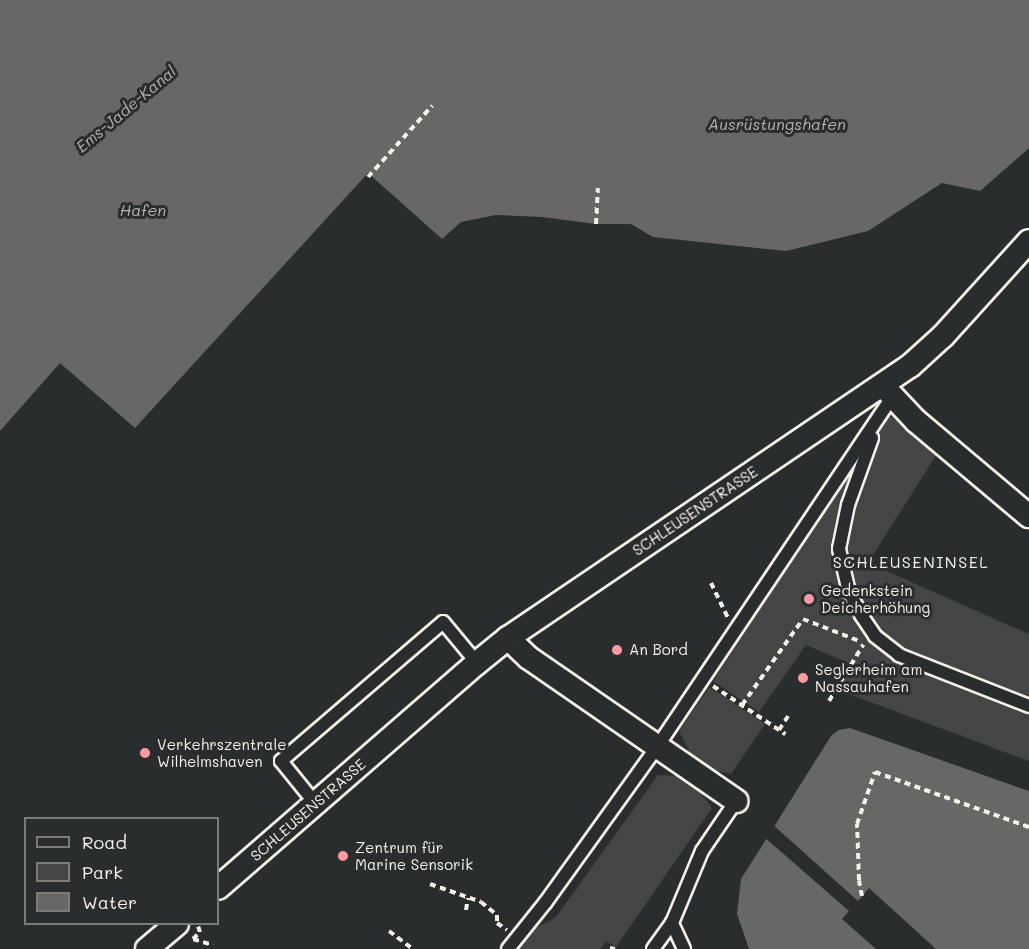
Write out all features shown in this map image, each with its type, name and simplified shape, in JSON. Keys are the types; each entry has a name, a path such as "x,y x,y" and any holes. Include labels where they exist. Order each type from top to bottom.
{"street":[{"name":"SCHLEUSENSTRASSE","path":"219,887 508,638 888,391 936,344 1029,242"},
{"path":"888,391 916,421 1029,516"},
{"path":"508,638 529,658 736,801"},
{"path":"147,949 189,929"}],"lane":[{"path":"888,391 848,505 840,549 849,592 875,636 899,655 1029,706"},
{"path":"508,949 545,903 704,680 879,420"},
{"path":"315,803 281,761 443,622 477,663"},
{"path":"653,949 672,923 702,851 736,801"},
{"path":"672,923 684,949"}],"path":[{"path":"368,177 432,106"},
{"path":"596,225 598,188"},
{"path":"711,583 736,634"},
{"path":"742,705 804,619 874,646"},
{"path":"829,701 864,643"},
{"path":"704,680 784,734"},
{"path":"778,730 788,716"},
{"path":"862,896 859,880 857,824 875,772 1029,827"},
{"path":"430,884 481,902 496,915 497,923"},
{"path":"466,909 468,898"},
{"path":"189,929 213,945"},
{"path":"389,931 413,949"},
{"path":"610,948 615,949"}],"green space":[{"path":"887,414 940,449 868,563 1029,634 1029,761 838,690 853,665 806,645 759,712 713,681"},
{"path":"709,687 765,724 731,774 708,769 692,757 679,731"},
{"path":"658,775 679,776 696,787 712,808 616,947 606,941 601,949 515,949 529,932 556,917"}],"water":[{"name":"Ausrüstungshafen","path":"0,0 1029,0 1029,148 980,191 942,183 868,231 786,251 653,237 631,224 596,224 542,217 496,215 461,222 442,239 368,173 135,428 60,363 0,431"},
{"path":"850,728 1029,791 1029,949 749,949 737,914 741,879 831,736 839,730"}],"pier":[{"path":"771,823 858,901 869,888 936,949 876,949 842,919 849,911 763,836"}],"place":[{"name":"Gedenkstein Deicherhöhung","path":"809,599"},
{"name":"An Bord","path":"617,650"},
{"name":"Seglerheim am Nassauhafen","path":"803,678"},
{"name":"Verkehrszentrale Wilhelmshaven","path":"145,753"},
{"name":"Zentrum für Marine Sensorik","path":"343,856"}],"district":[{"name":"SCHLEUSENINSEL","path":"911,562"}],"water label":[{"name":"Ems-Jade-Kanal","path":"126,109"},
{"name":"Hafen","path":"143,210"}]}
